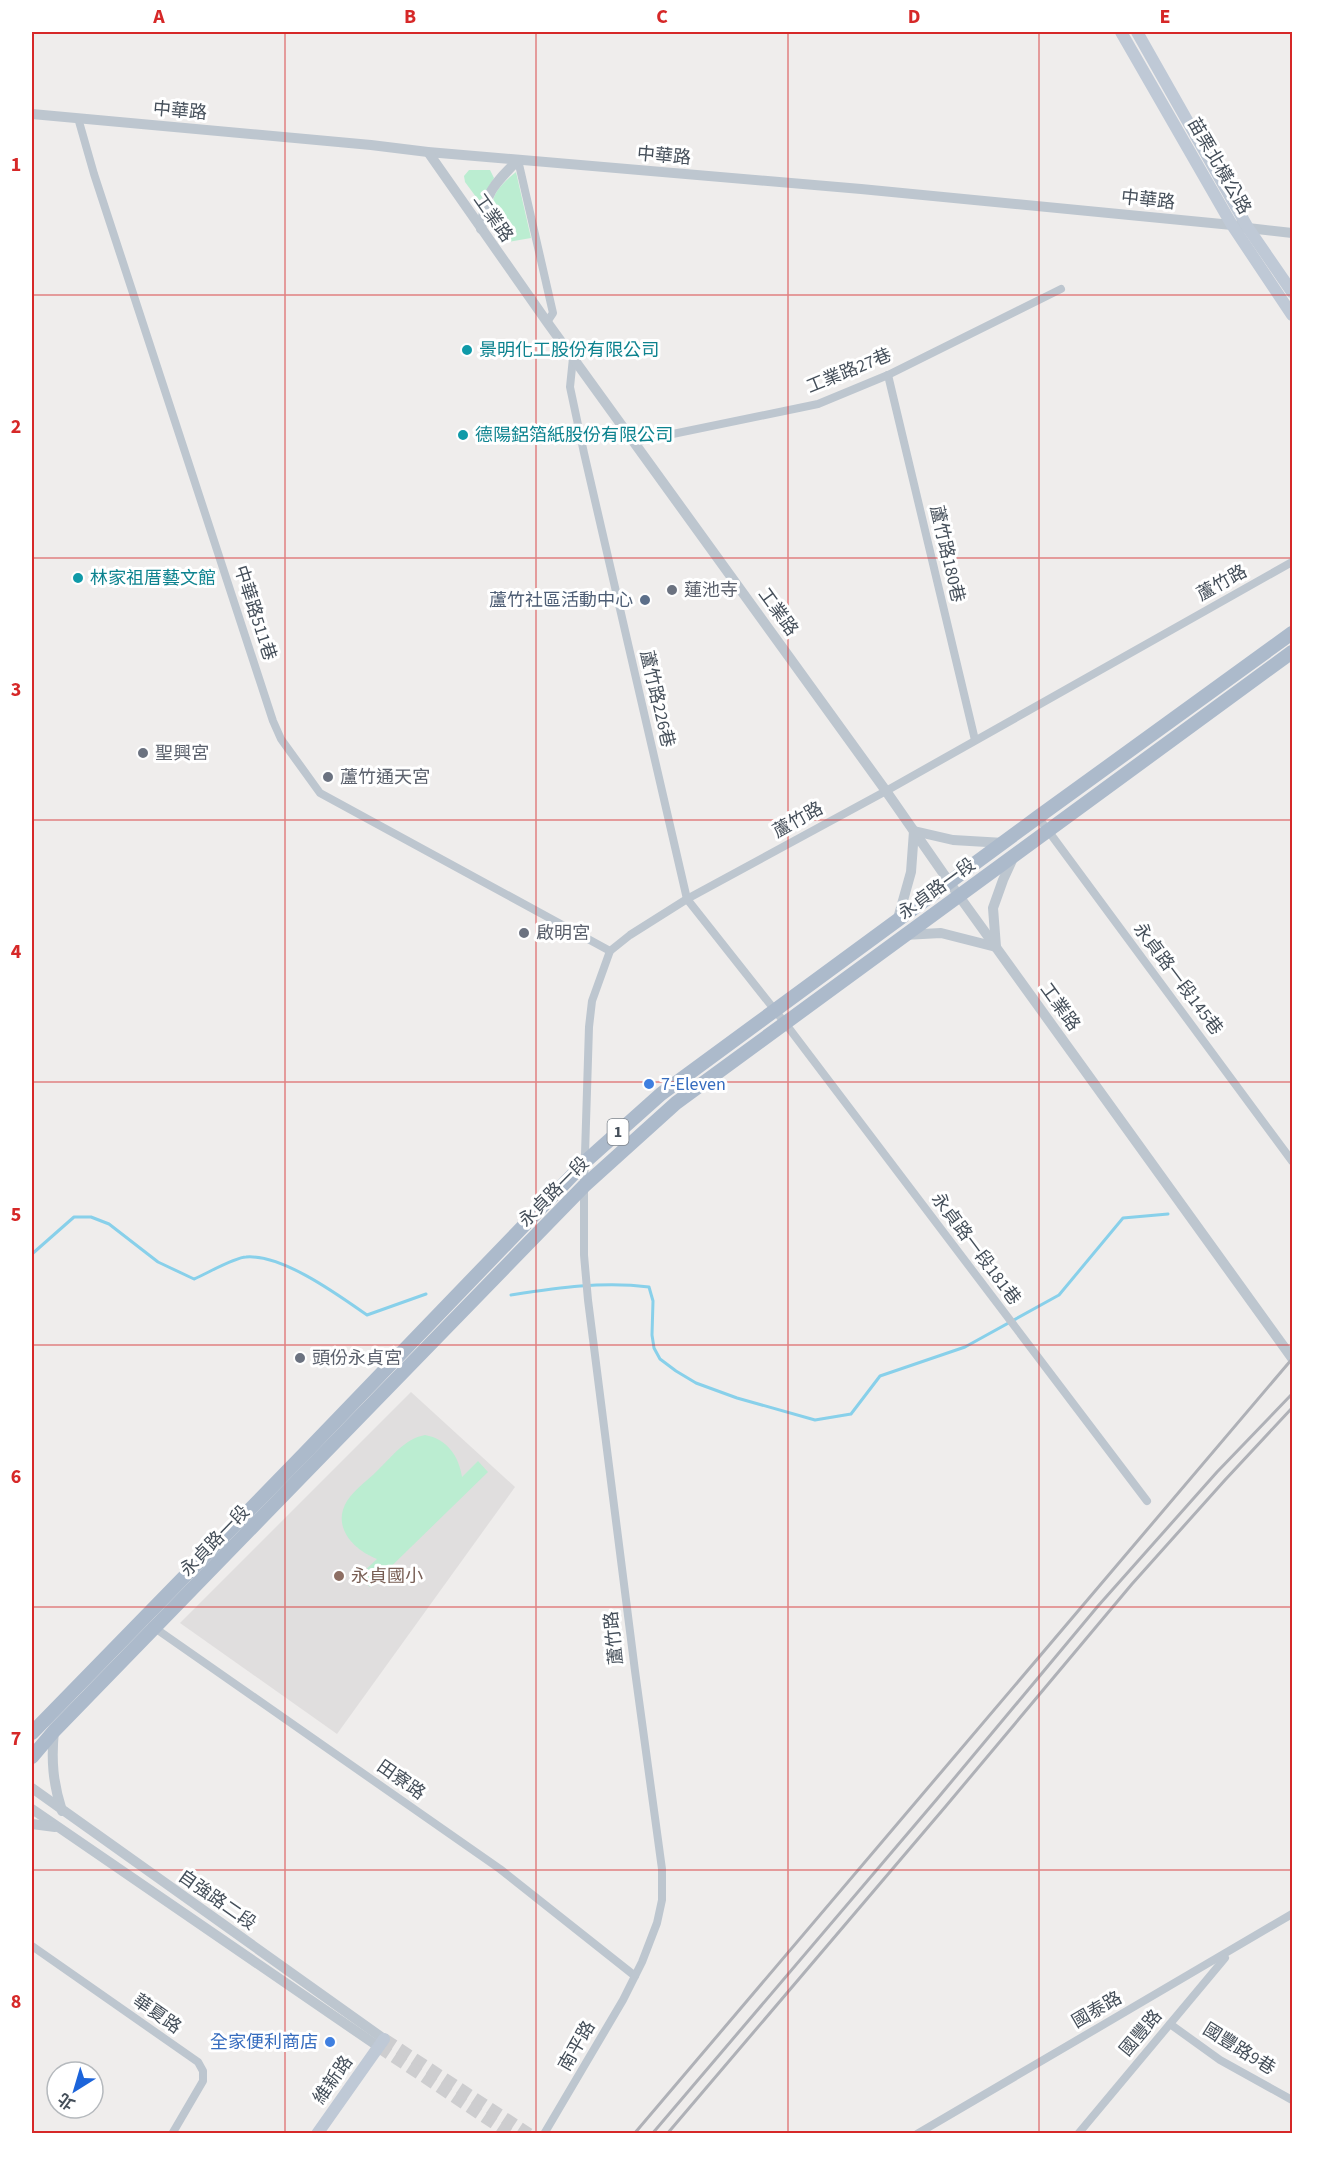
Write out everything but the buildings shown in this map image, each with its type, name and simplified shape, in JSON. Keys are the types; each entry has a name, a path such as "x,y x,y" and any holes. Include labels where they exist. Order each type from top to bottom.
{"main road":[{"name":"苗栗北橫公路","path":"1121,32 1232,225 1293,315"},
{"name":"苗栗北橫公路","path":"1137,32 1248,228 1293,292"},
{"name":"永貞路一段","path":"32,1757 54,1731 156,1629 584,1186 657,1118 897,922 1292,634"},
{"name":"永貞路一段","path":"32,1733 586,1161 661,1094 904,935 1293,651"},
{"path":"251,1508 262,1519"},
{"name":"維新路","path":"317,2133 382,2043"}],"street":[{"name":"中華路","path":"32,114 428,152 861,189 1293,233"},
{"name":"中華路511巷","path":"78,118 108,219 273,721 281,739 320,793 610,951"},
{"name":"工業路","path":"428,152 547,322 1293,1358"},
{"path":"481,229 484,205 492,188 518,160"},
{"path":"518,160 553,313 547,322"},
{"name":"工業路27巷","path":"634,442 818,404 888,375 1061,289"},
{"name":"蘆竹路226巷","path":"573,358 570,387 687,899 780,1016"},
{"name":"蘆竹路180巷","path":"888,375 975,740"},
{"name":"蘆竹路","path":"610,951 630,935 687,899 886,791 1293,562"},
{"name":"永貞路一段145巷","path":"1038,817 1293,1161"},
{"path":"897,922 911,872 914,831 953,840 1004,843"},
{"path":"904,935 941,933 996,947 993,908 1015,854"},
{"path":"584,1186 589,1027 592,1001 610,951"},
{"name":"永貞路一段181巷","path":"780,1016 1147,1501"},
{"name":"蘆竹路","path":"584,1186 587,1293 662,1869 662,1900 657,1923 646,1955 635,1976"},
{"name":"田寮路","path":"142,1619 500,1869 635,1976"},
{"path":"54,1731 52,1765 54,1787 62,1811"},
{"name":"自強路二段","path":"32,1788 382,2043"},
{"name":"自強路二段","path":"32,1809 382,2043"},
{"path":"32,1824 60,1828"},
{"name":"國泰路","path":"917,2133 1293,1914"},
{"name":"華夏路","path":"32,1946 198,2062 203,2071 203,2080 172,2133"},
{"name":"國豐路","path":"1078,2133 1229,1953"},
{"name":"南平路","path":"545,2132 635,1976"},
{"name":"國豐路9巷","path":"1170,2024 1220,2060 1293,2100"}],"shaded area":[{"name":"永貞國小","path":"411,1392 515,1487 337,1734 180,1623"}],"green space":[{"path":"469,170 490,170 494,178 479,201 465,182 464,176"},
{"path":"516,172 531,238 508,242 496,221 493,204 498,189"},
{"path":"425,1435 440,1440 451,1450 458,1462 462,1477 478,1461 488,1472 370,1587 359,1576 377,1559 360,1550 347,1536 343,1528 343,1511 353,1493 399,1449 411,1440"}],"waterway":[{"path":"511,1295 597,1285 649,1287 653,1301 652,1335 654,1348 660,1359 696,1383 737,1398 815,1420 851,1414 880,1376 965,1347 1059,1295 1123,1218 1168,1214"},
{"path":"32,1254 74,1217 91,1217 109,1224 158,1262 194,1279 246,1257 260,1258 292,1268 367,1315 426,1294"}],"tunnel":[{"path":"384,2039 529,2134"},
{"path":"379,2047 510,2134"}],"railway":[{"path":"634,2134 1292,1359"},
{"path":"652,2134 1098,1606 1217,1472 1292,1394"},
{"path":"667,2134 1132,1584 1292,1408"}],"place":[{"name":"景明化工股份有限公司","path":"467,350"},
{"name":"德陽鋁箔紙股份有限公司","path":"463,435"},
{"name":"林家祖厝藝文館","path":"78,578"},
{"name":"蓮池寺","path":"672,590"},
{"name":"蘆竹社區活動中心","path":"645,600"},
{"name":"聖興宮","path":"143,753"},
{"name":"蘆竹通天宮","path":"328,777"},
{"name":"啟明宮","path":"524,933"},
{"name":"7-Eleven","path":"649,1084"},
{"name":"頭份永貞宮","path":"300,1358"},
{"name":"永貞國小","path":"339,1576"},
{"name":"全家便利商店","path":"330,2042"}]}
